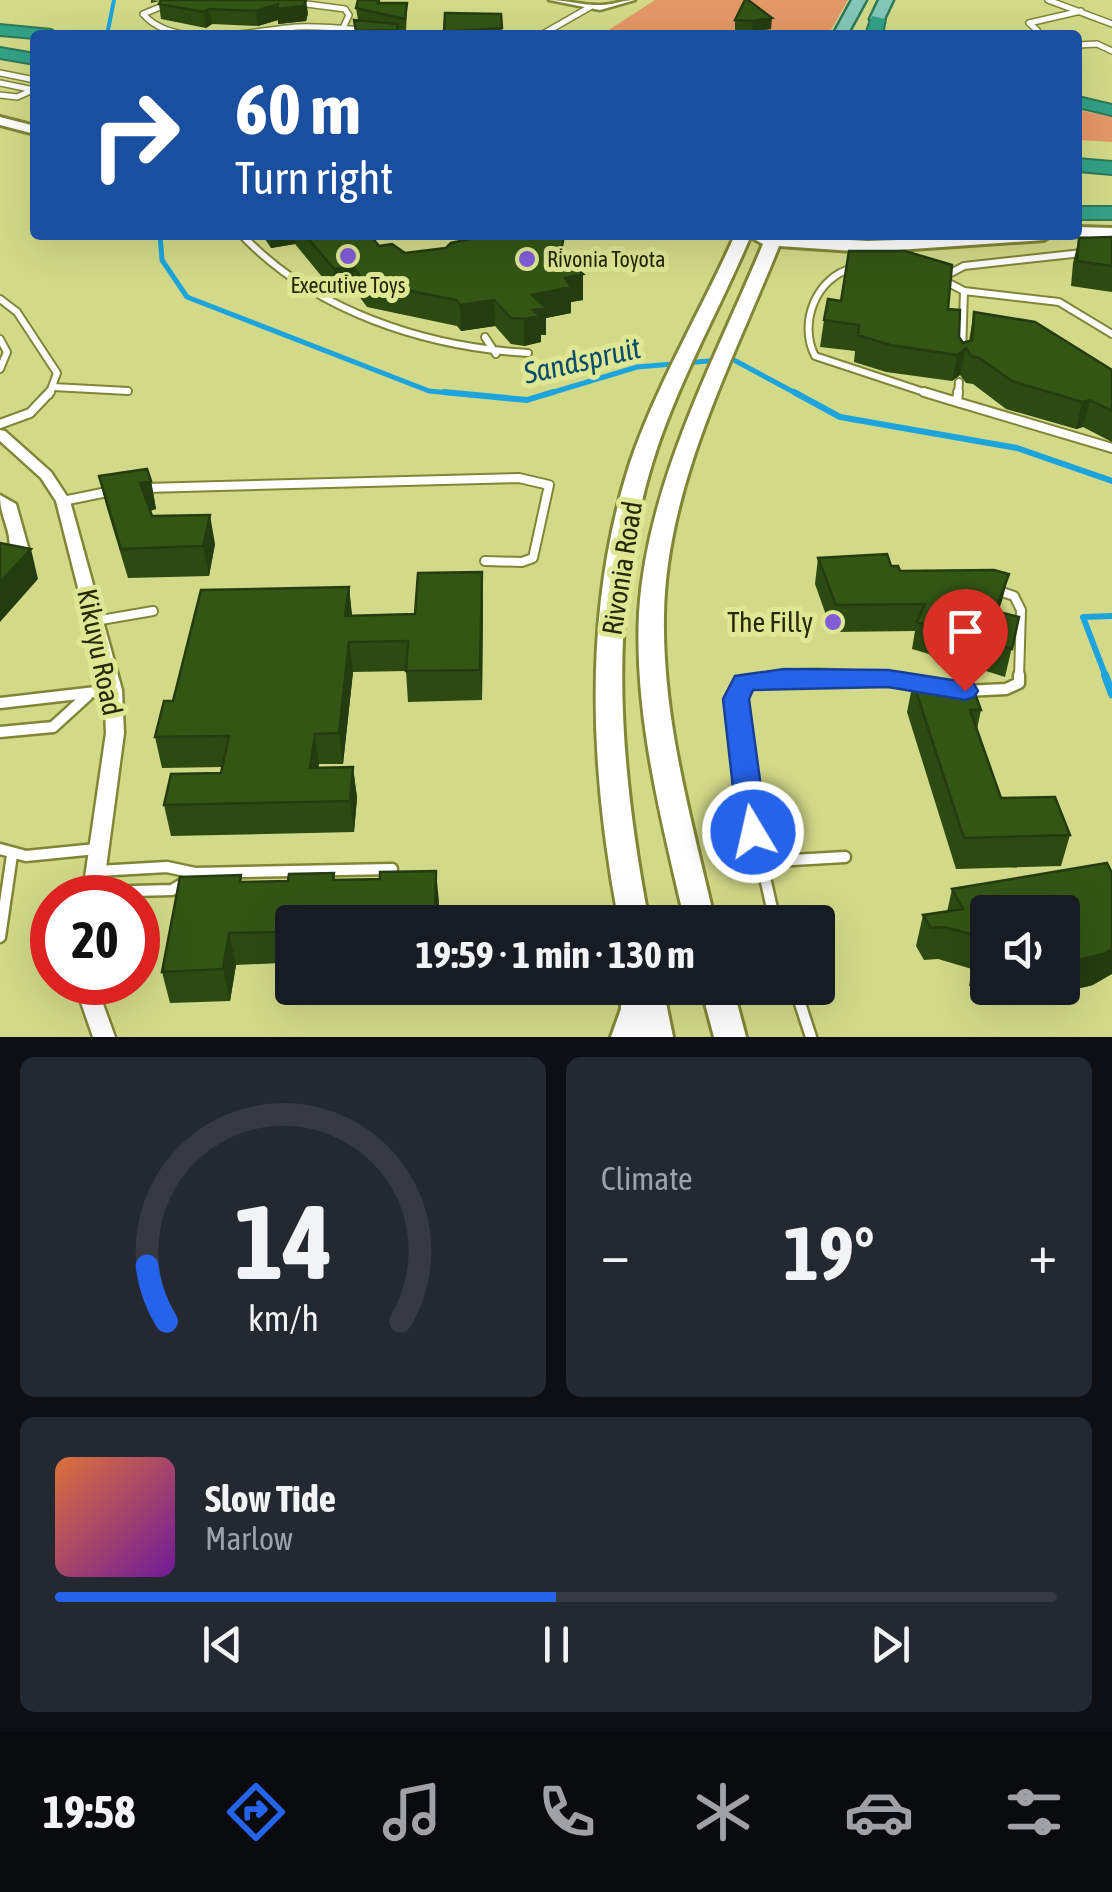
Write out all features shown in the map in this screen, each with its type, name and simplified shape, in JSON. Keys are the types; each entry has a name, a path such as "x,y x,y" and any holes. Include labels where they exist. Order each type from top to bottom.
{"highway":[{"path":"0,31 30,33"},
{"path":"0,31 30,37"},
{"path":"0,51 30,55"},
{"path":"1082,103 1112,110"},
{"path":"1082,149 1112,151"},
{"path":"1082,165 1112,168"},
{"path":"1082,176 1112,179"},
{"path":"1082,213 1112,213"}],"main road":[{"path":"843,30 859,0"},
{"path":"873,30 886,0"},
{"path":"0,122 30,129"},
{"path":"1082,221 1112,221"},
{"path":"1082,232 1112,233"},
{"name":"Rivonia Road","path":"630,905 608,704 610,618 619,548 637,479 667,399 739,240"},
{"name":"Rivonia Road","path":"696,905 659,724 652,668 652,610 675,486 704,405 773,240"},
{"path":"761,272 788,255 847,241 904,248 990,240"},
{"path":"627,1037 636,1005"},
{"path":"650,1005 657,1037"},
{"path":"722,1005 730,1037"}],"street":[{"path":"552,0 590,7 617,6 631,0"},
{"name":"Kikuyu Road","path":"0,434 46,476 63,502 113,690 115,733 96,875"},
{"path":"3,505 20,547 14,568"},
{"path":"92,1005 104,1037"}],"lane":[{"path":"276,0 346,10 349,14 344,28"},
{"path":"1048,0 1063,2 1112,24"},
{"path":"165,30 151,26 143,14 149,8 178,4"},
{"path":"550,30 590,7"},
{"path":"1037,30 1029,23 1080,11"},
{"path":"266,30 361,30"},
{"path":"1082,45 1097,44 1112,51"},
{"path":"0,73 30,79"},
{"path":"0,83 30,89"},
{"path":"0,94 17,97 30,92"},
{"path":"246,240 262,258 333,301 415,334 496,354 528,353"},
{"path":"941,279 964,266 1092,252"},
{"path":"870,268 840,270 824,279 807,340 809,348 824,361 1112,448"},
{"path":"924,275 964,291 1059,302 1112,334"},
{"path":"961,364 964,291"},
{"path":"0,300 17,312 55,367 53,388 38,411 0,424"},
{"path":"485,337 496,354"},
{"path":"0,339 7,357 0,369"},
{"path":"956,402 959,382"},
{"path":"53,388 128,391"},
{"path":"63,502 131,489 519,478 548,485 551,489 532,558 522,562 485,561"},
{"path":"950,689 984,692 1014,688 1018,682 1018,601 1008,593 989,589"},
{"path":"95,621 153,611"},
{"path":"770,905 759,862 740,745 738,688 749,681 784,678 888,678 935,688"},
{"path":"0,703 88,696 113,690"},
{"path":"0,732 58,731 88,696"},
{"path":"0,849 12,855 100,848"},
{"path":"0,937 12,855"},
{"path":"759,862 845,856"},
{"path":"97,871 168,867 195,873 392,868"},
{"path":"160,891 172,890 195,873"},
{"path":"800,1005 810,1037"}],"shaded area":[{"path":"655,0 848,0 831,30 609,30"},
{"path":"1082,111 1112,117 1112,142 1082,140"}],"building":[{"path":"161,0 306,0 304,6 277,9 278,4 256,11 204,12 159,4"},
{"path":"358,0 407,3 405,19 356,8"},
{"path":"748,0 772,18 735,20"},
{"path":"445,13 501,14 502,28 444,30"},
{"path":"354,20 398,24 397,30 356,30"},
{"path":"1112,237 1112,266 1077,261 1082,238"},
{"path":"309,240 374,240 379,246 392,244 405,253 446,248 465,240 563,240 560,256 583,274 565,278 571,287 532,295 546,308 533,310 540,316 524,319 511,318 494,300 460,305 456,300 365,282 353,267 334,269"},
{"path":"849,251 905,251 952,265 948,309 960,310 959,337 963,343 972,340 974,312 1035,322 1112,370 1112,411 1090,400 1082,402 1012,381 971,356 966,348 957,355 890,345 858,335 859,325 824,320 828,299 841,301"},
{"path":"147,469 151,481 140,483 152,516 210,515 203,546 121,549 99,476"},
{"path":"0,543 31,549 0,582"},
{"path":"887,554 891,566 898,566 900,571 994,570 1009,574 995,611 1019,617 1012,649 993,644 979,647 944,638 935,627 917,622 925,604 836,605 818,558"},
{"path":"482,572 480,670 406,671 408,641 349,642 339,733 315,734 310,768 353,767 350,801 164,805 171,774 221,773 229,736 155,737 164,701 173,701 201,590 349,587 345,616 415,614 418,573"},
{"path":"970,680 981,710 970,710 1001,798 1055,797 1070,835 964,838 913,682"},
{"path":"1107,863 1112,873 1112,949 1080,959 1080,895 970,895 970,934 945,927 931,928 923,915 963,909 952,889"},
{"path":"436,871 435,905 275,905 275,932 229,933 223,969 162,972 180,877 241,875 240,882 288,881 289,874 334,873 333,880 380,879 380,872"}],"waterway":[{"name":"Sandspruit","path":"108,30 114,0"},
{"name":"Sandspruit","path":"160,240 162,260 187,297 429,391 471,395"},
{"name":"Sandspruit","path":"544,395 637,367 732,359 799,395"},
{"name":"Sandspruit","path":"444,392 527,400 553,392"},
{"name":"Sandspruit","path":"794,392 840,417 1017,448 1112,481"},
{"name":"Sandspruit","path":"1106,677 1083,617 1112,616"},
{"name":"Sandspruit","path":"1105,675 1112,694"}],"place":[{"name":"Executive Toys","path":"348,256"},
{"name":"Rivonia Toyota","path":"527,259"},
{"name":"The Filly","path":"833,622"}],"route":[{"path":"753,832 736,699 744,682 888,678 965,691"}]}
